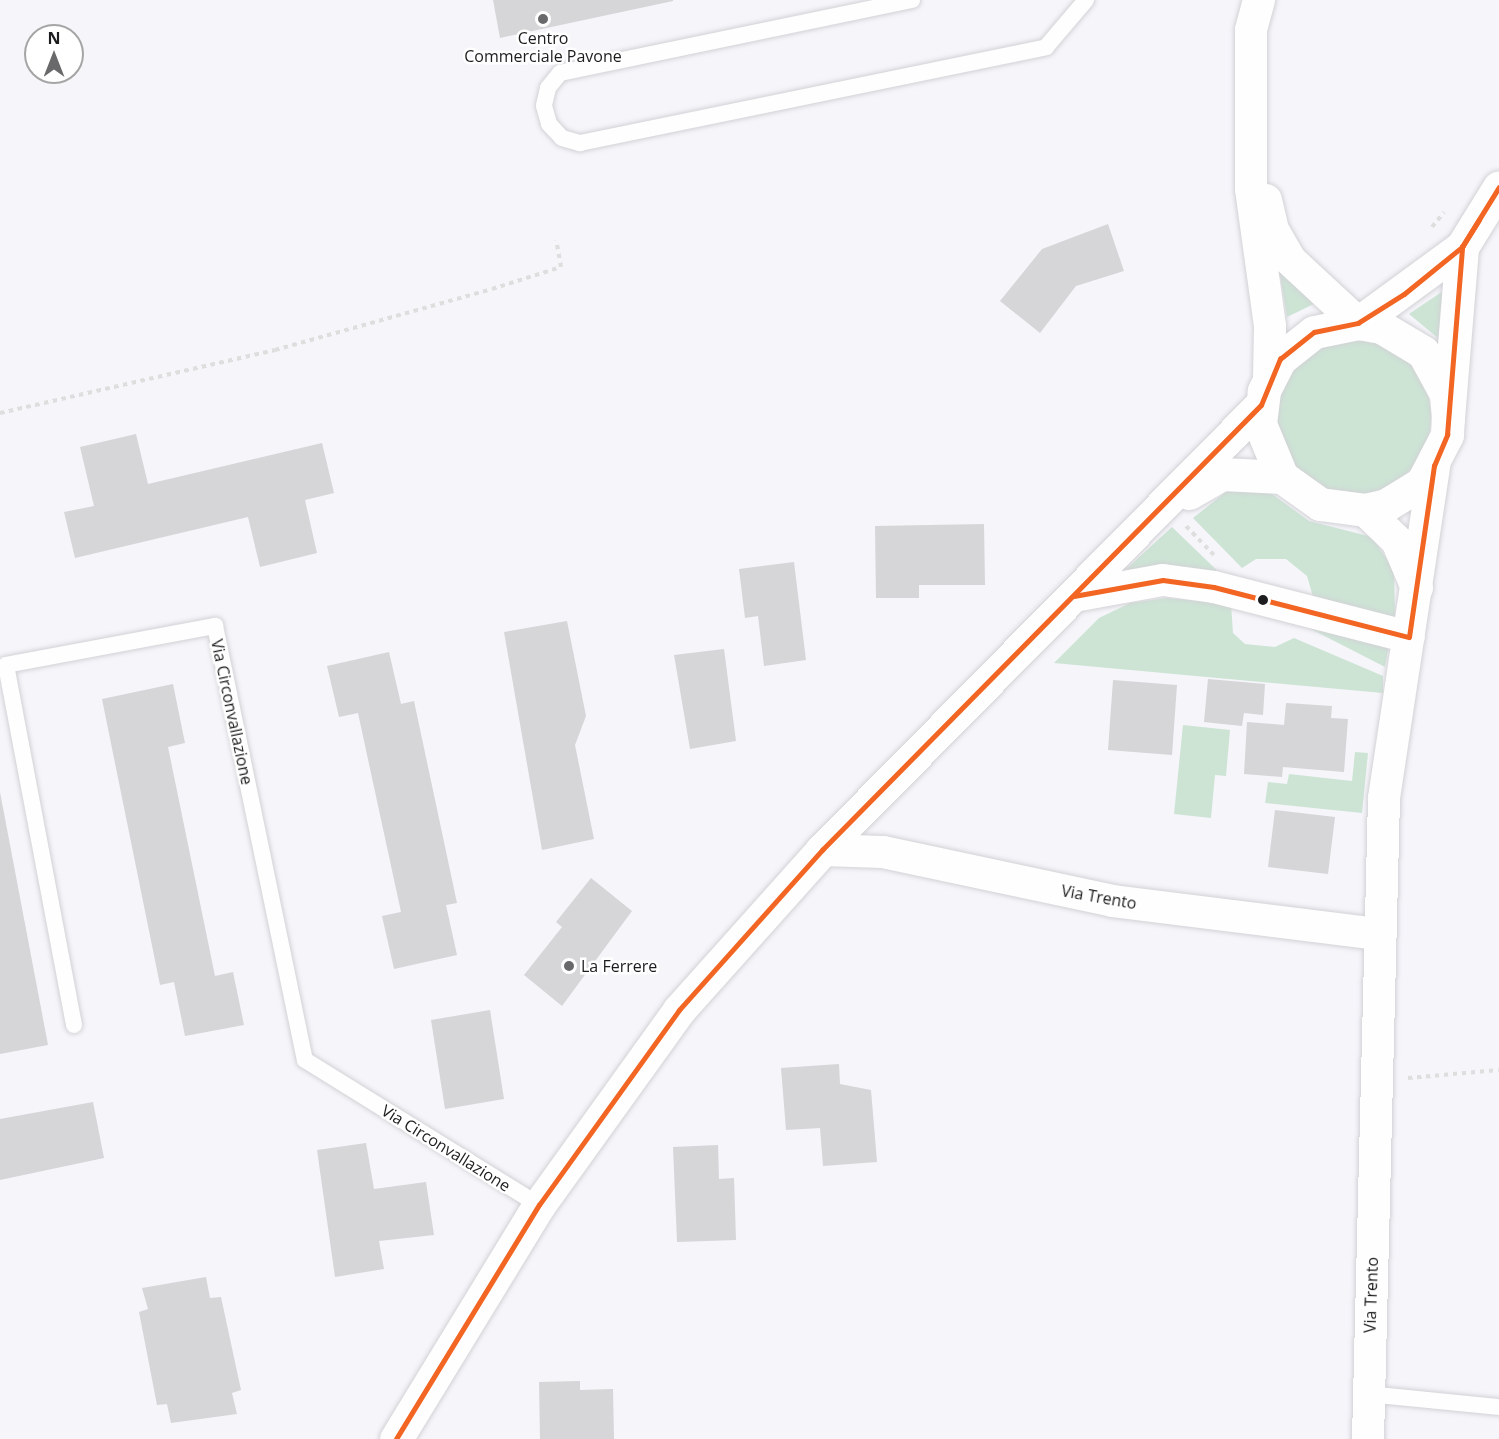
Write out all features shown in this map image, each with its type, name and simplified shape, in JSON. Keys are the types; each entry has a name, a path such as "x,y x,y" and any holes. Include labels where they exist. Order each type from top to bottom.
{"main road":[{"path":"396,1439 539,1205 679,1010 822,850 1166,506 1265,391 1305,337 1358,322 1462,247 1499,187"},
{"path":"1265,391 1264,443 1282,477 1320,504 1365,510 1405,496 1434,466 1448,418 1462,247"},
{"path":"1358,322 1382,327 1423,352 1446,394 1448,418"},
{"path":"1166,506 1222,474 1282,477"}],"street":[{"path":"1259,0 1251,30 1254,149 1251,189 1270,326 1265,391"},
{"path":"1254,149 1273,230 1290,260 1358,322"},
{"name":"Via Trento","path":"1368,1439 1384,798 1434,466"},
{"path":"1365,510 1397,541 1417,588"},
{"path":"1074,596 1163,580 1214,587 1409,637"},
{"name":"Via Trento","path":"822,850 883,852 1113,901 1379,934"}],"lane":[{"path":"912,0 560,73 548,88 544,106 549,124 562,138 580,143 1046,47 1086,0"},
{"name":"Via Circonvallazione","path":"74,1025 6,664 215,626 305,1060 539,1205"},
{"path":"1368,1394 1499,1407"}],"path":[{"path":"1424,237 1452,201"},
{"path":"0,412 275,350 492,289 561,267 556,240"},
{"path":"1377,1080 1499,1070"}],"green space":[{"path":"1279,267 1320,301 1287,317"},
{"path":"1446,289 1439,339 1409,314"},
{"path":"1354,340 1369,341 1384,346 1409,362 1425,387 1430,402 1430,432 1425,447 1409,472 1384,488 1369,493 1354,494 1339,493 1324,488 1299,472 1283,447 1278,432 1277,417 1278,402 1283,387 1299,362 1324,346 1339,341"},
{"path":"1231,488 1264,488 1309,521 1372,537 1394,570 1395,619 1314,600 1307,576 1286,559 1256,559 1242,568 1193,518"},
{"path":"1172,527 1226,579 1123,572"},
{"path":"1166,598 1231,604 1233,633 1245,644 1275,647 1294,638 1383,676 1383,693 1054,663 1099,618 1130,603"},
{"path":"1305,626 1389,644 1385,667"},
{"path":"1183,725 1230,730 1226,776 1215,775 1211,818 1174,814"},
{"path":"1355,752 1368,753 1362,813 1265,803 1268,782 1287,784 1289,774 1352,781"}],"building":[{"name":"Centro Commerciale Pavone","path":"493,0 673,0 673,1 500,38"},
{"path":"1108,224 1124,271 1076,286 1040,333 1000,301 1042,249"},
{"path":"136,434 148,484 322,443 334,493 305,500 317,553 260,567 248,517 75,558 64,512 94,506 80,447"},
{"path":"984,524 985,585 919,585 919,598 876,598 875,526"},
{"path":"794,562 806,660 764,666 758,616 745,618 739,569"},
{"path":"567,621 586,716 575,745 594,839 542,850 504,632"},
{"path":"724,649 736,741 690,749 674,655"},
{"path":"389,652 401,704 414,701 457,903 446,905 457,955 394,969 382,916 401,912 358,713 339,717 327,666"},
{"path":"1208,679 1265,684 1263,715 1244,713 1242,726 1204,722"},
{"path":"1113,680 1177,685 1172,755 1108,750"},
{"path":"173,684 185,743 168,747 215,976 233,972 244,1025 185,1036 174,982 160,985 102,699"},
{"path":"1286,703 1332,706 1331,718 1348,719 1344,772 1283,767 1282,777 1244,774 1247,722 1284,725"},
{"path":"0,792 48,1045 0,1054"},
{"path":"1275,810 1335,817 1328,874 1268,867"},
{"path":"591,878 632,911 562,1006 524,975 562,927 556,922"},
{"path":"490,1010 504,1099 445,1109 431,1020"},
{"path":"839,1064 840,1084 871,1090 877,1162 823,1166 820,1128 786,1130 781,1068"},
{"path":"93,1102 104,1158 0,1180 0,1119"},
{"path":"366,1143 374,1189 426,1182 434,1235 379,1241 384,1269 335,1277 317,1150"},
{"path":"718,1145 719,1179 734,1178 736,1240 677,1242 673,1147"},
{"path":"206,1277 210,1298 221,1297 241,1390 232,1393 237,1414 171,1423 167,1404 157,1405 139,1312 148,1309 142,1288"},
{"path":"580,1381 580,1390 613,1389 614,1439 540,1439 539,1382"}],"transit line":[{"path":"396,1439 539,1205 679,1010 822,850 1261,405 1280,359 1314,332 1358,323 1404,294 1462,247 1499,187"},
{"path":"1074,596 1163,580 1214,587 1409,637 1434,466 1447,435 1462,247 1479,220"}],"place":[{"name":"Centro Commerciale Pavone","path":"543,19"},
{"name":"La Ferrere","path":"569,966"}]}
